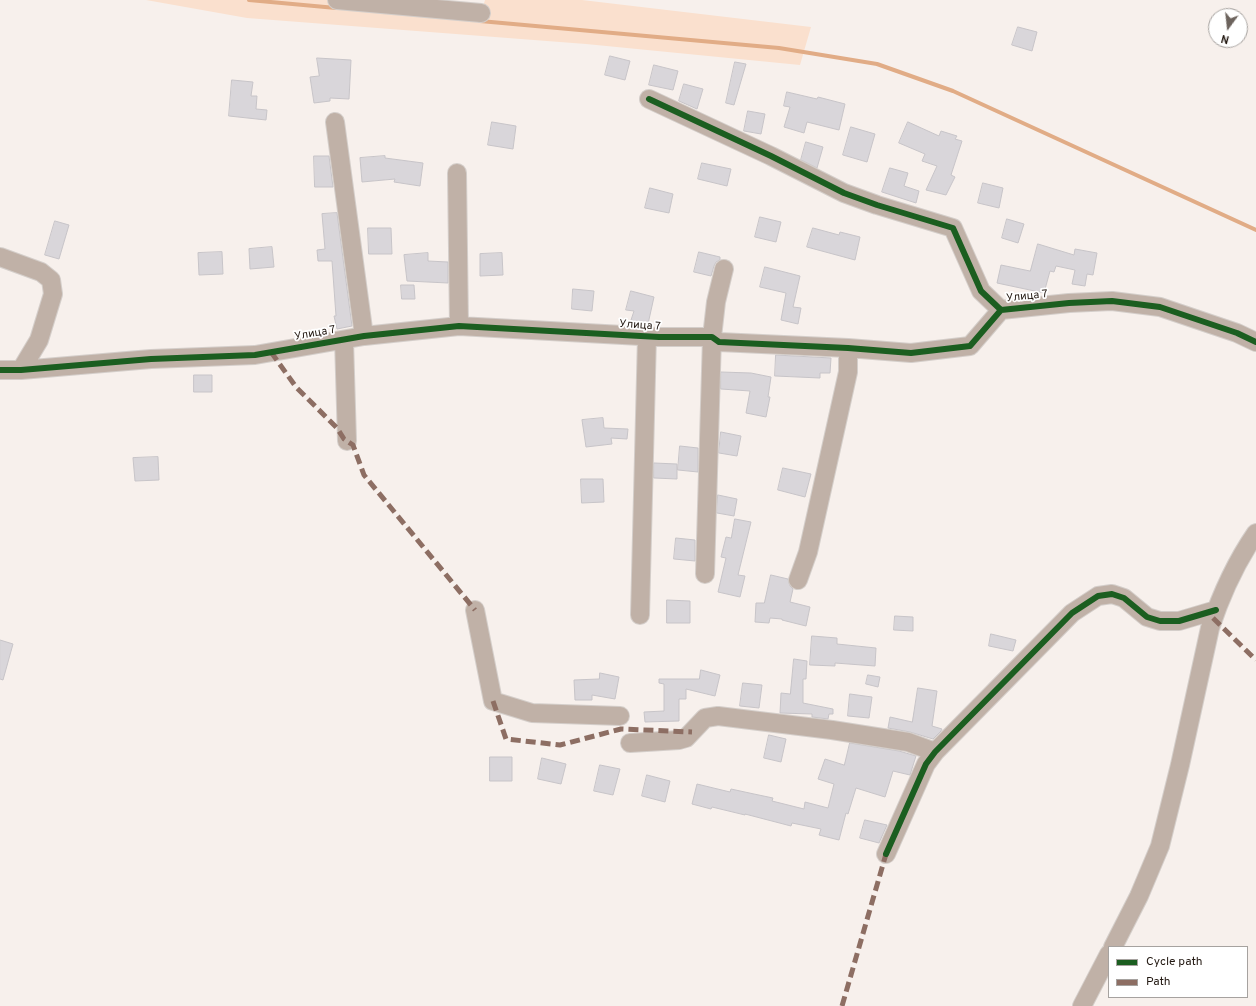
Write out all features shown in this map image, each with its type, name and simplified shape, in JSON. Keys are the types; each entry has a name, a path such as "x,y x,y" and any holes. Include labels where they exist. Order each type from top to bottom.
{"street":[{"path":"337,0 481,13"},
{"path":"649,99 844,192 877,205 953,228 981,291 1001,310"},
{"path":"335,122 364,336"},
{"path":"457,173 459,326"},
{"path":"0,257 41,272 50,280 53,294 39,340 21,370"},
{"path":"704,574 712,337 716,302 724,269"},
{"name":"Улица 7","path":"0,370 21,370 152,359 256,355 364,336 459,326 659,337 712,337 719,342 848,348 911,353 970,346 1001,310 1070,303 1112,301 1160,307 1237,333 1256,342"},
{"path":"640,615 647,336"},
{"path":"344,340 347,441"},
{"path":"798,580 808,552 848,372 848,348"},
{"path":"1114,946 1139,896 1160,846 1180,765 1210,628 1216,610 1235,569 1256,533"},
{"path":"886,854 926,764 935,752 1072,613 1098,596 1112,594 1124,598 1147,617 1170,622 1179,622 1216,610"},
{"path":"475,610 493,701 532,712 620,716"},
{"path":"630,743 679,740 686,738 705,718 718,716 832,730 908,742 935,752"},
{"path":"1082,1006 1108,956"}],"shaded area":[{"path":"146,0 337,0 481,13 485,0 582,0 811,27 800,65 586,44 247,18"}],"building":[{"path":"1018,27 1037,32 1032,51 1012,45"},
{"path":"610,56 630,61 625,80 605,75"},
{"path":"317,58 351,60 349,99 330,98 330,101 314,103 310,77 319,76"},
{"path":"735,62 746,64 734,105 726,103"},
{"path":"654,65 678,71 673,90 649,85"},
{"path":"232,80 253,82 251,96 257,96 256,109 267,110 266,120 229,116"},
{"path":"684,84 703,89 697,109 679,101"},
{"path":"787,92 817,99 818,97 845,104 839,130 807,122 804,133 784,127 790,107 784,106"},
{"path":"748,111 765,114 761,134 744,131"},
{"path":"492,122 516,126 513,149 488,145"},
{"path":"908,122 939,136 941,131 957,136 955,139 962,141 951,175 955,177 946,195 926,190 937,166 922,161 925,154 899,143"},
{"path":"851,127 875,134 867,162 843,155"},
{"path":"806,142 823,147 817,168 801,160"},
{"path":"314,156 329,156 333,187 315,187"},
{"path":"385,156 385,158 423,163 420,186 394,182 395,179 362,182 360,158"},
{"path":"702,163 731,169 727,186 698,179"},
{"path":"890,168 908,173 904,186 919,191 916,203 882,192"},
{"path":"983,183 1003,188 999,208 978,203"},
{"path":"650,188 673,194 669,213 645,208"},
{"path":"337,213 352,326 337,329 334,316 336,316 332,261 318,261 317,250 325,249 322,214"},
{"path":"760,217 781,222 776,242 755,237"},
{"path":"1007,219 1024,224 1018,243 1002,238"},
{"path":"55,221 69,225 59,259 45,255"},
{"path":"368,228 391,228 392,254 369,254"},
{"path":"813,228 839,235 840,232 860,237 855,260 807,247"},
{"path":"1038,244 1074,255 1075,249 1097,253 1093,275 1087,274 1085,286 1072,284 1075,270 1056,266 1054,272 1050,271 1044,293 997,283 1001,265 1030,271"},
{"path":"272,247 274,267 250,269 249,249"},
{"path":"222,252 223,274 199,275 198,253"},
{"path":"699,252 720,257 720,260 716,262 714,266 711,276 694,272"},
{"path":"428,253 428,261 448,262 448,283 407,281 404,255"},
{"path":"502,253 503,275 480,276 480,254"},
{"path":"765,267 800,276 793,307 801,308 798,324 781,320 786,293 760,287"},
{"path":"401,285 414,285 415,299 402,299"},
{"path":"573,289 594,291 592,311 572,309"},
{"path":"631,291 654,297 648,324 631,320 634,311 626,310"},
{"path":"776,355 831,358 830,373 820,373 820,378 775,376"},
{"path":"721,372 751,373 771,377 768,397 770,397 766,417 746,413 750,391 721,389"},
{"path":"194,375 212,375 212,392 194,392"},
{"path":"603,418 604,428 628,429 627,439 611,438 612,444 586,447 582,420"},
{"path":"721,432 741,436 737,456 719,453"},
{"path":"680,446 698,448 698,472 678,470"},
{"path":"158,457 159,480 135,481 133,458"},
{"path":"654,463 677,464 677,479 654,478"},
{"path":"783,468 811,474 805,497 778,490"},
{"path":"581,479 603,479 604,502 582,503"},
{"path":"718,495 737,499 734,516 717,513"},
{"path":"735,519 751,522 738,575 745,576 740,597 718,592 726,558 721,557 726,537 731,538"},
{"path":"676,538 695,540 695,561 674,559"},
{"path":"771,575 788,579 790,586 793,589 790,602 810,607 806,626 782,619 770,618 769,623 755,622 756,603 764,603"},
{"path":"667,600 690,601 690,623 667,623"},
{"path":"895,616 913,617 913,631 894,630"},
{"path":"991,634 1016,640 1013,651 989,646"},
{"path":"812,636 837,638 837,644 876,648 875,666 835,663 835,666 810,665"},
{"path":"0,640 13,644 3,680 0,679"},
{"path":"794,659 807,661 806,679 803,679 803,703 833,709 833,714 829,714 828,719 812,717 812,714 780,713 781,693 790,694"},
{"path":"701,670 720,675 715,696 686,689 686,699 679,699 679,721 645,722 644,712 664,711 664,684 659,683 659,679 699,679"},
{"path":"600,673 619,677 615,699 592,695 592,700 575,700 574,680 599,679"},
{"path":"868,675 880,677 878,687 866,684"},
{"path":"743,683 762,685 759,708 740,706"},
{"path":"918,688 937,691 932,726 942,729 933,739 910,732 888,728 890,717 912,722"},
{"path":"850,694 872,697 869,718 848,716"},
{"path":"769,735 786,739 781,762 764,758"},
{"path":"850,743 899,751 916,756 910,775 893,771 885,797 856,788 848,814 846,813 839,840 819,835 821,829 792,823 791,826 745,814 712,807 711,809 692,804 697,784 730,792 731,789 773,798 772,801 804,809 805,802 828,808 834,784 818,779 825,759 844,765"},
{"path":"490,757 512,757 512,781 490,781"},
{"path":"542,758 566,764 561,784 538,779"},
{"path":"600,765 620,769 613,795 594,791"},
{"path":"647,775 670,781 665,802 642,796"},
{"path":"865,820 887,825 879,843 860,838"}],"waterway":[{"path":"249,0 336,8"},
{"path":"480,21 779,48 877,64 953,91 1256,230"}],"marked path":[{"path":"271,352 296,387 337,428 344,439 353,445 364,475 475,610"},
{"path":"1213,618 1256,660"},
{"path":"493,701 506,739 560,745 621,729 692,732"},
{"path":"842,1006 886,854"}],"cycle path":[{"path":"649,99 771,156 844,193 877,205 953,228 981,291 1001,310"},
{"path":"0,370 21,370 151,359 255,355 364,336 459,326 659,337 712,337 719,342 848,348 911,353 970,346 1001,310 1069,303 1112,301 1160,307 1237,333 1256,342"},
{"path":"886,854 926,764 935,752 1072,613 1098,596 1112,594 1124,598 1147,617 1160,621 1179,621 1216,610"}]}
